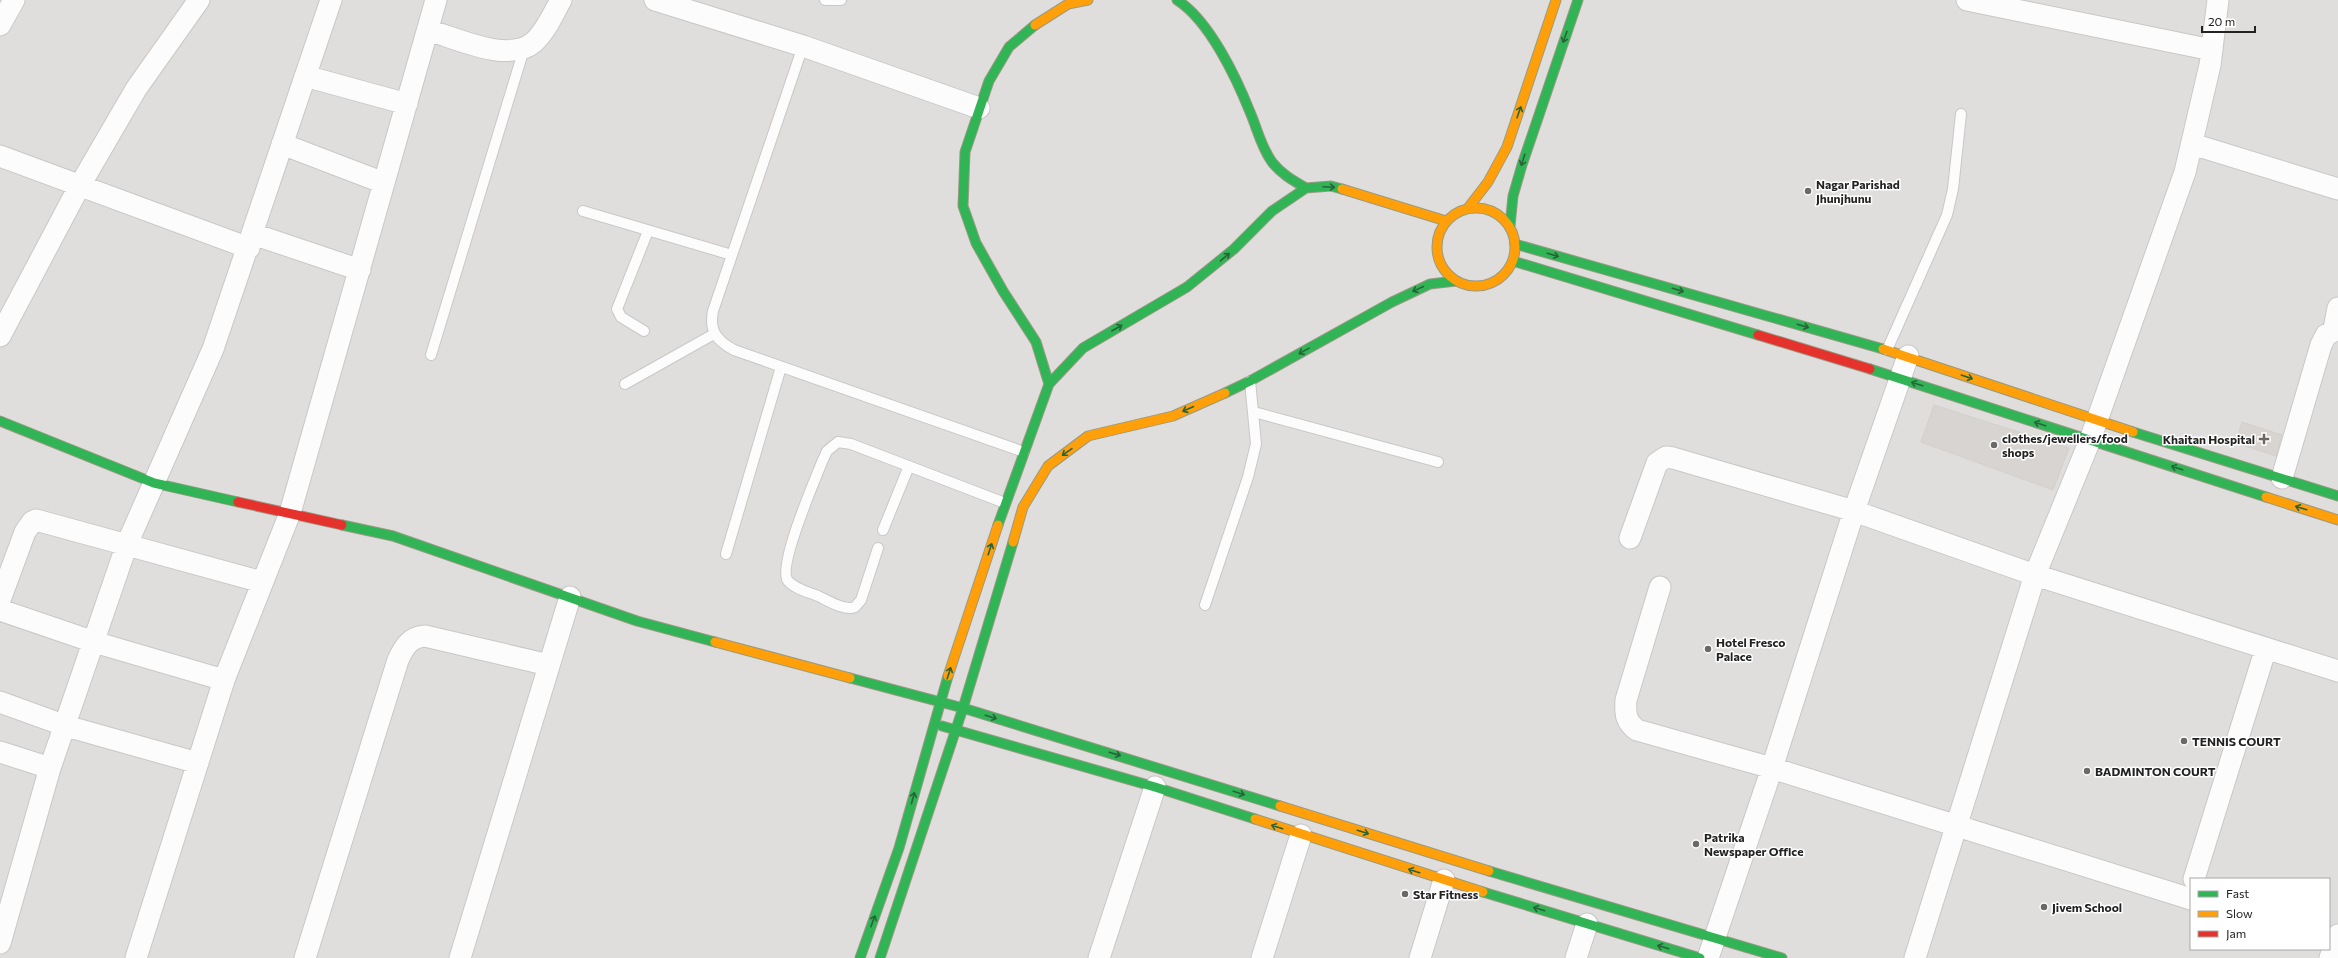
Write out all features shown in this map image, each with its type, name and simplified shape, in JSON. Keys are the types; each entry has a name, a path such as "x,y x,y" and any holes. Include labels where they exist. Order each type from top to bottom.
{"main road":[{"path":"1049,384 1036,342 1003,291 980,250 963,206 965,152 989,81 1009,46 1036,24 1068,4 1088,0"},
{"path":"1177,0 1197,16 1227,64 1248,105 1269,159 1286,178 1306,188"},
{"path":"1468,208 1494,172 1507,147 1556,0"},
{"path":"880,958 957,729 1023,507 1048,466 1088,436 1173,416 1250,381 1392,302 1430,284 1456,281 1482,286 1492,283 1508,270 1513,261 1515,244 1510,226 1513,196 1522,165 1578,0"},
{"path":"860,958 899,848 940,702 1006,502 1049,384 1083,348 1187,287 1234,249 1272,211 1306,188 1331,186 1446,221"},
{"path":"1456,281 1442,266 1438,256 1437,239 1446,221 1454,213 1468,208 1491,210 1504,219 1510,226"},
{"path":"1515,244 1908,356 2097,421 2338,496"},
{"path":"1513,261 1901,379 2338,520"},
{"path":"0,421 154,483 393,536 637,621 963,708 1133,759 1492,872 1782,958"},
{"path":"934,724 957,729 1155,787 1444,880 1700,958"}],"street":[{"path":"0,25 14,0"},
{"path":"0,336 80,187 136,89 199,0"},
{"path":"0,942 50,768 66,726 127,544 202,377 251,241 331,0"},
{"path":"136,958 224,680 290,513 436,0"},
{"path":"428,30 497,50 515,51 524,48 542,32 561,0"},
{"path":"655,0 803,46 979,108"},
{"path":"1967,0 2212,50"},
{"path":"1915,958 2035,575 2090,440 2185,172 2212,50 2218,0"},
{"path":"305,76 407,104"},
{"path":"282,144 384,183"},
{"path":"2192,144 2338,189"},
{"path":"0,156 80,187 251,241 360,270"},
{"path":"2282,478 2321,345 2326,335 2336,329 2338,308"},
{"path":"1708,958 1772,768 1854,511 1908,356"},
{"path":"1630,538 1657,463 1666,457 1854,511 2035,575 2338,670"},
{"path":"0,600 4,572 25,532 32,522 36,520 262,582"},
{"path":"1660,587 1626,700 1625,711 1628,721 1645,733 1772,768 1957,826 2190,891"},
{"path":"460,958 570,597"},
{"path":"0,610 94,642 224,680"},
{"path":"305,958 398,660 406,645 411,640 425,636 550,665"},
{"path":"2195,878 2266,648"},
{"path":"0,702 66,726 198,763"},
{"path":"0,752 50,768"},
{"path":"1099,958 1155,787"},
{"path":"1262,958 1301,835"},
{"path":"1420,958 1444,880"},
{"path":"1576,958 1587,924"}],"lane":[{"path":"825,0 841,0"},
{"path":"803,46 713,311 712,320 714,334 724,345 734,350 1024,452"},
{"path":"431,355 524,48"},
{"path":"1887,350 1947,215 1954,189 1961,114"},
{"path":"583,211 732,255"},
{"path":"644,331 621,317 617,309 648,231"},
{"path":"625,384 714,334"},
{"path":"726,554 781,367"},
{"path":"1205,605 1253,459 1256,444 1250,381"},
{"path":"1254,412 1438,462"},
{"path":"878,548 861,600 855,607 850,609 802,590 788,580 786,575 785,566 793,538 822,462 832,445 838,442 851,444 1006,502"},
{"path":"883,530 909,466"}],"shaded area":[{"path":"0,0 2338,0 2338,958 0,958"}],"building":[{"name":"clothes/jewellers/food shops","path":"1934,405 2069,448 2053,490 1921,442"},
{"path":"2242,422 2282,435 2276,456 2236,443"}],"traffic: fast":[{"path":"1177,0 1189,9 1200,21 1220,50 1244,98 1262,144 1272,162 1284,174 1306,188"},
{"path":"1510,226 1513,196 1522,165 1578,0"},
{"path":"1035,25 1009,47 989,81 965,152 963,206 976,243 1003,291 1036,342 1049,384"},
{"path":"998,525 1049,384 1083,348 1187,287 1234,249 1272,211 1306,188 1331,186 1342,189"},
{"path":"1515,244 1883,349"},
{"path":"1513,261 1758,335"},
{"path":"1225,393 1250,381 1392,302 1430,284 1456,281"},
{"path":"1870,369 2266,497"},
{"path":"0,421 154,483 238,502"},
{"path":"2133,432 2338,496"},
{"path":"342,525 393,536 637,621 715,642"},
{"path":"880,958 963,708 1013,542"},
{"path":"860,958 899,848 948,676"},
{"path":"850,678 963,708 1280,806"},
{"path":"942,726 1155,787 1255,819"},
{"path":"1489,871 1782,958"},
{"path":"1483,892 1700,958"}],"traffic: slow":[{"path":"1035,25 1068,4 1088,0"},
{"path":"1468,208 1488,182 1507,147 1556,0"},
{"path":"1342,189 1446,221"},
{"path":"1468,208 1484,208 1498,214 1509,225 1515,239 1515,247 1515,255 1509,269 1498,280 1484,286 1468,286 1454,280 1443,269 1437,255 1437,239 1443,225 1454,214 1468,208"},
{"path":"1883,349 2133,432"},
{"path":"1013,542 1023,507 1048,466 1088,436 1173,416 1225,393"},
{"path":"2266,497 2338,520"},
{"path":"948,676 998,525"},
{"path":"715,642 850,678"},
{"path":"1280,806 1489,871"},
{"path":"1255,819 1483,892"}],"traffic: jam":[{"path":"1758,335 1870,369"},
{"path":"238,502 342,525"}],"place":[{"name":"Nagar Parishad Jhunjhunu","path":"1808,191"},
{"name":"Khaitan Hospital","path":"2264,439"},
{"name":"clothes/jewellers/food shops","path":"1994,445"},
{"name":"Hotel Fresco Palace","path":"1708,649"},
{"name":"TENNIS COURT","path":"2184,741"},
{"name":"BADMINTON COURT","path":"2087,771"},
{"name":"Patrika Newspaper Office","path":"1696,844"},
{"name":"Star Fitness","path":"1405,894"},
{"name":"Jivem School","path":"2044,907"}]}
